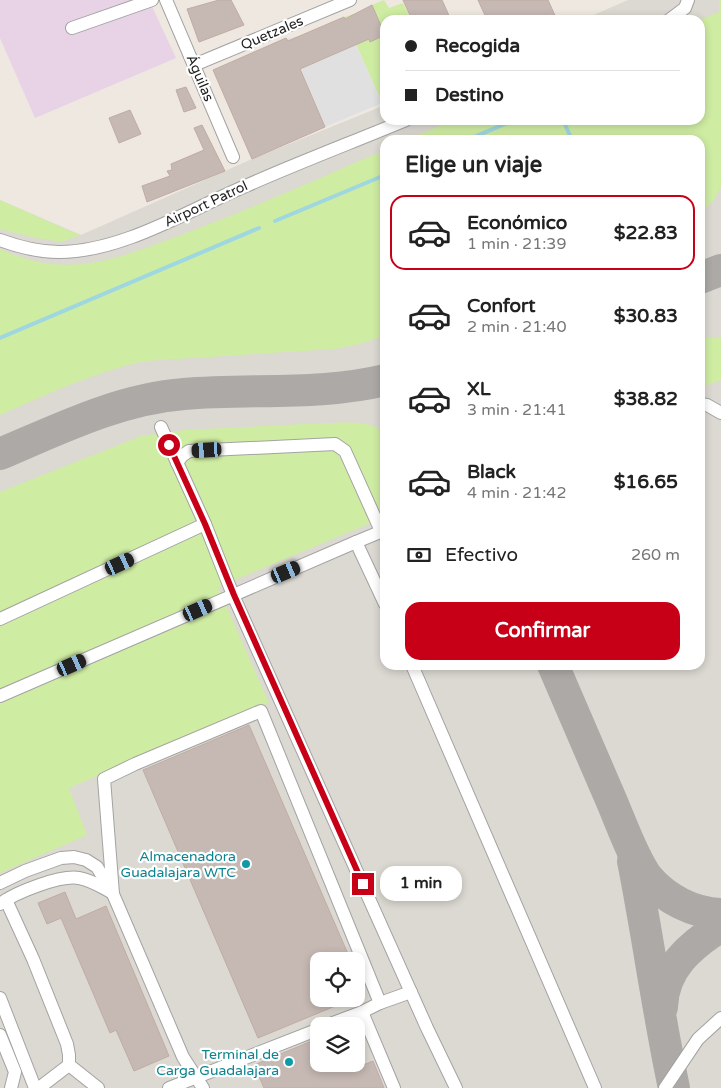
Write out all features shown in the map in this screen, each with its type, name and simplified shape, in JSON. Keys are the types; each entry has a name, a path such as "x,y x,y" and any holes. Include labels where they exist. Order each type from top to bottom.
{"street":[{"path":"72,28 152,0"},
{"name":"Águilas","path":"166,0 233,157"},
{"name":"Quetzales","path":"194,66 325,5 350,0"},
{"path":"676,15 685,8 688,0"},
{"name":"Airport Patrol","path":"0,240 24,248 60,252 93,248 124,240 246,185 394,125"},
{"path":"705,405 721,412"},
{"path":"161,428 411,992 456,1088"},
{"path":"177,463 189,451 334,444 345,451 380,524"},
{"path":"0,619 205,524"},
{"path":"0,696 380,531"},
{"path":"356,542 380,593"},
{"path":"414,670 595,1088"},
{"path":"113,894 104,779 134,764 261,711 380,1003"},
{"path":"0,883 25,871 61,858 74,857 86,860 97,867 113,894 183,1057 200,1083"},
{"path":"0,998 37,1088 68,1065 70,1055 33,959 3,902 64,878 77,877 92,881 113,894"},
{"path":"349,1017 411,992"},
{"path":"362,1012 394,1088"},
{"path":"665,1088 698,1039 721,1018"},
{"path":"169,1088 200,1083 310,1033"},
{"path":"0,1035 15,1072 10,1088"},
{"path":"68,1065 98,1088"}],"shaded area":[{"path":"0,0 149,0 176,58 35,118 0,38"},
{"path":"628,0 721,0 721,1088 0,1088 0,200 81,235 252,159 380,107 380,125 705,125 705,15 594,15"},
{"path":"303,35 315,63 356,45 380,99 380,104 325,127 286,39"}],"green space":[{"path":"384,0 389,8 403,3 409,15 380,15 380,23 372,5"},
{"path":"719,0 721,0 721,187 714,200 705,209 705,135 418,135 442,125 705,125 705,18 719,12"},
{"path":"357,13 370,41 380,37 380,98 344,17"},
{"path":"380,152 380,338 335,349 145,361 89,377 0,415 0,249 38,262 51,264 69,265 103,261 153,245 286,193"},
{"path":"0,200 81,235 61,242 0,229"},
{"path":"705,338 721,338 721,380 705,386"},
{"path":"349,422 365,424 379,429 380,519 218,587 269,703 69,788 87,835 0,873 0,492 141,436 185,430"}],"building":[{"path":"219,0 231,0 244,25 199,42 187,9"},
{"path":"403,0 442,0 449,15 410,15"},
{"path":"478,0 548,0 555,15 485,15"},
{"path":"372,5 380,23 380,37 370,42 369,39 300,69 325,127 252,159 213,70 286,38 288,41 344,17 345,19"},
{"path":"186,87 196,108 184,112 176,90"},
{"path":"130,110 141,134 119,143 109,118"},
{"path":"202,125 225,171 147,202 142,186 170,176 167,171 172,170 171,164 204,150 194,128"},
{"name":"Almacenadora Guadalajara WTC","path":"249,725 347,952 310,952 310,1007 333,1007 258,1038 143,770"},
{"path":"65,892 76,919 106,906 169,1056 134,1071 116,1030 110,1033 61,918 47,924 38,903"},
{"name":"Terminal de Carga Guadalajara","path":"310,1042 310,1072 365,1072 365,1064 373,1061 384,1088 264,1088 254,1065"}],"waterway":[{"path":"479,135 502,125"},
{"path":"565,125 570,135"},
{"path":"275,221 380,177"},
{"path":"0,338 259,228"}],"taxiway":[{"path":"705,276 721,270"},
{"path":"0,454 90,416 160,397 209,392 310,390 380,381"},
{"path":"555,670 628,841 648,878 655,886 681,904 700,911 721,914"},
{"path":"633,861 674,1088"},
{"path":"662,1007 667,981 673,969 699,941 721,926"}],"place":[{"name":"Almacenadora Guadalajara WTC","path":"246,864"},
{"name":"Terminal de Carga Guadalajara","path":"289,1062"}],"route":[{"path":"169,445 363,884"}]}
